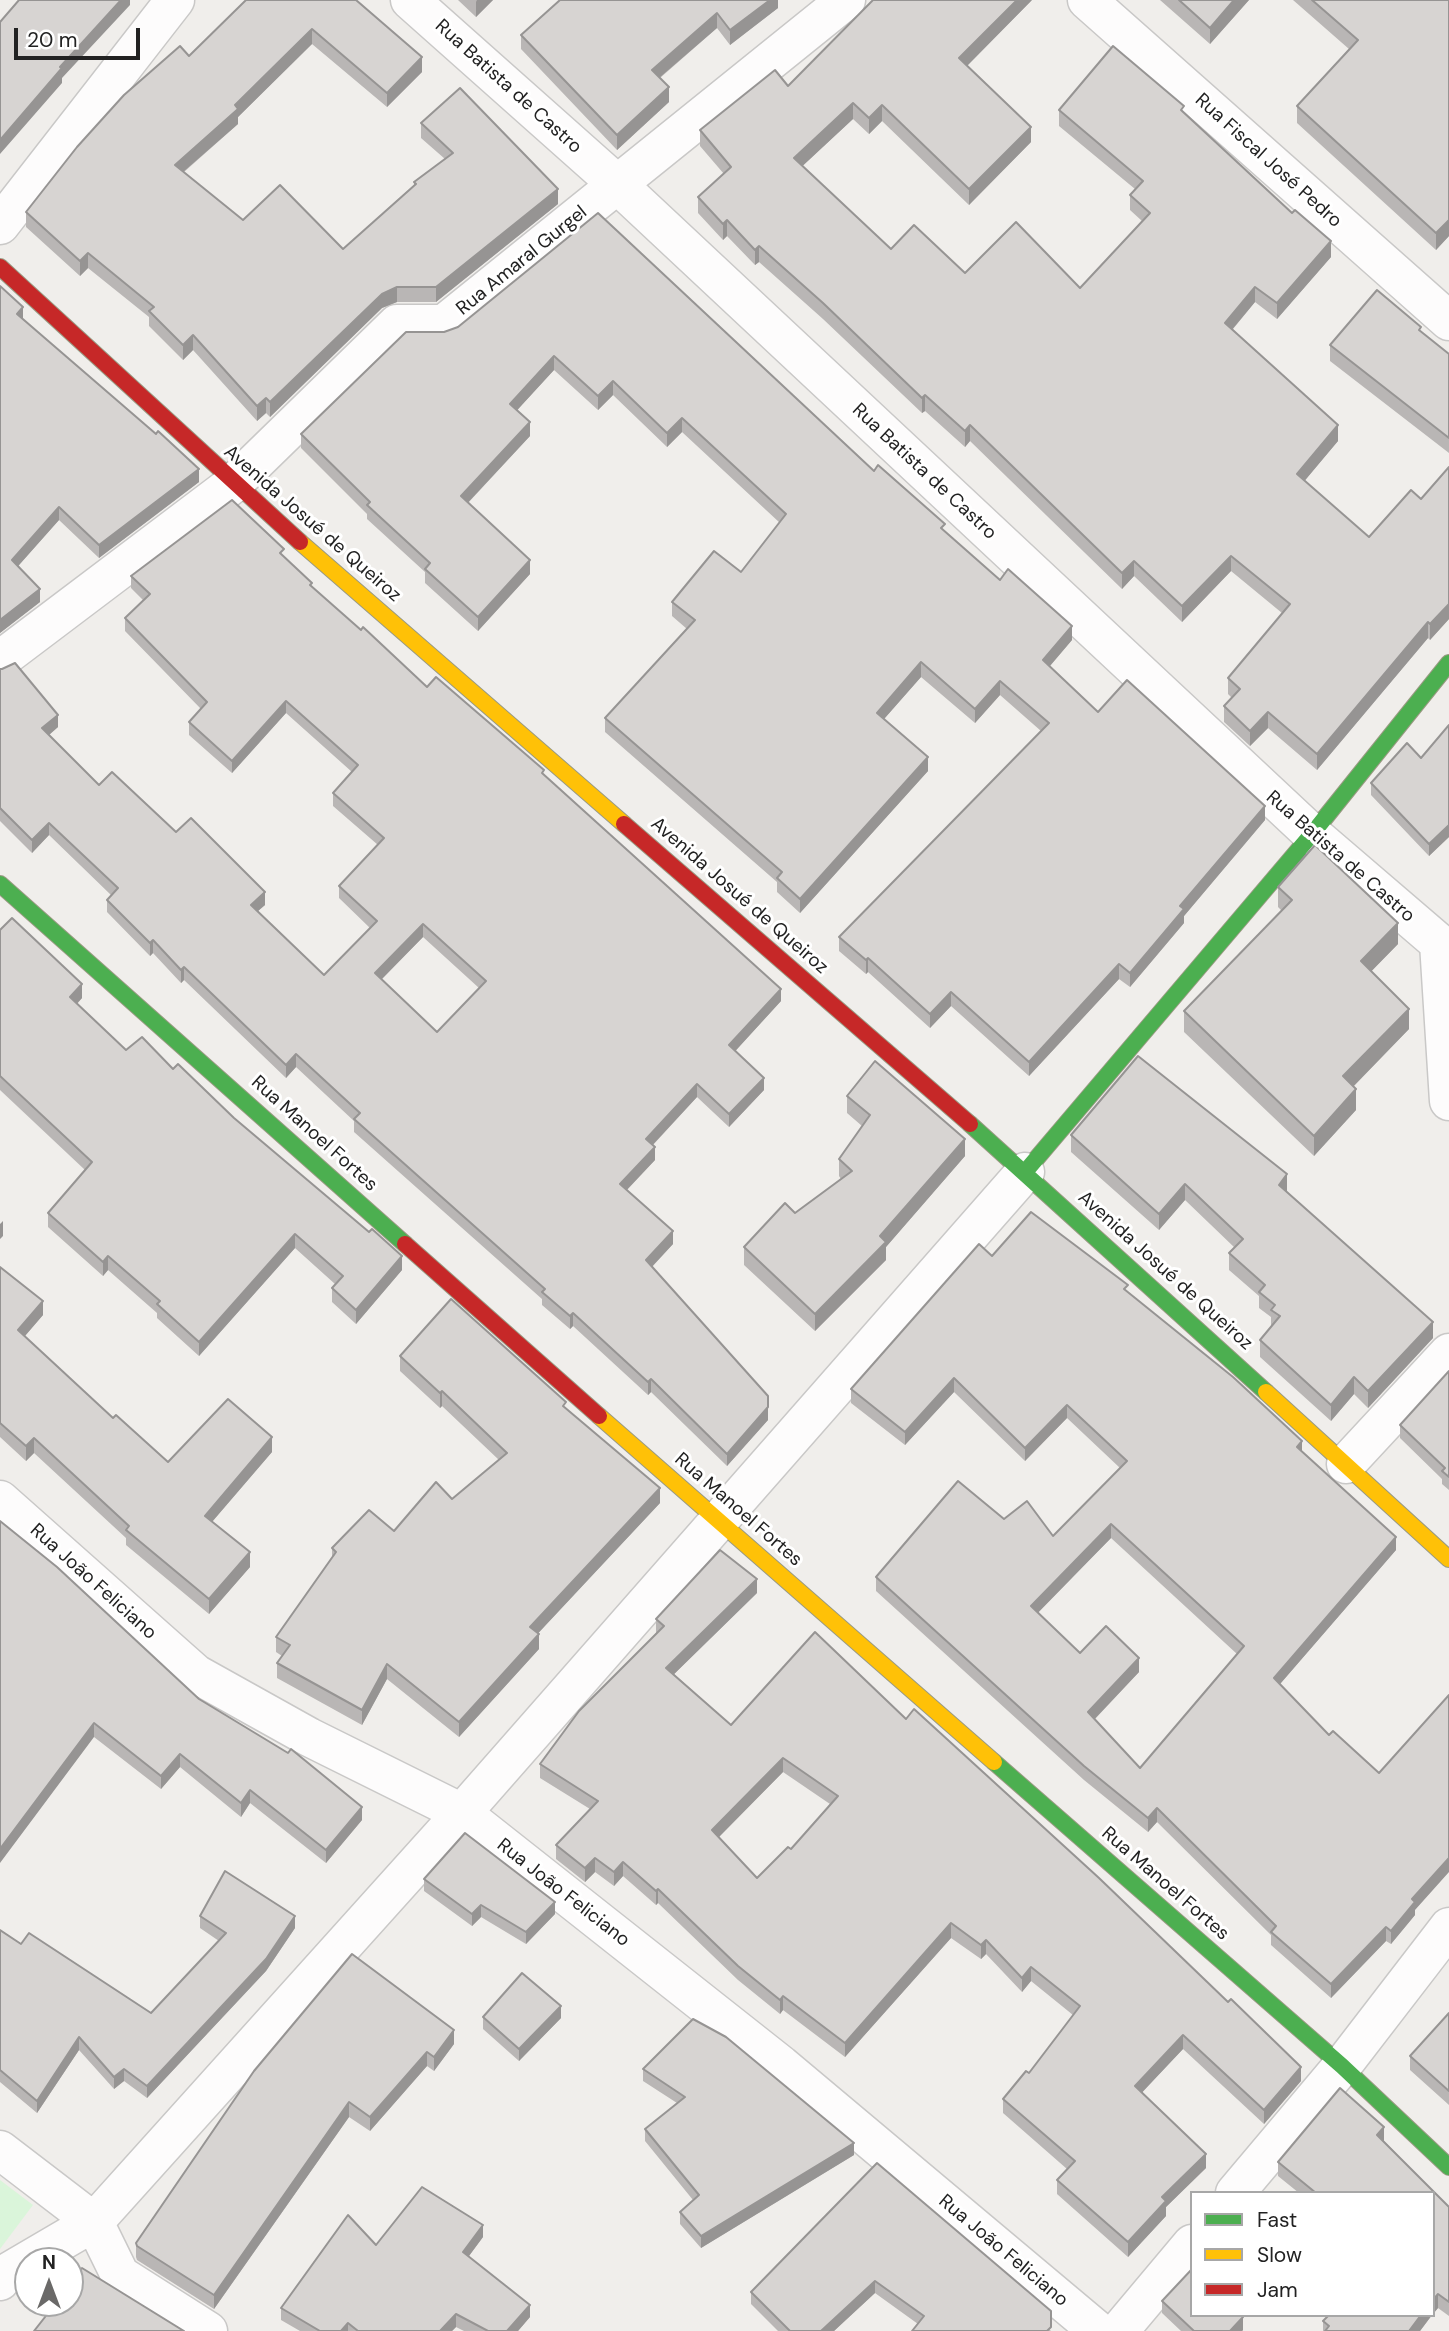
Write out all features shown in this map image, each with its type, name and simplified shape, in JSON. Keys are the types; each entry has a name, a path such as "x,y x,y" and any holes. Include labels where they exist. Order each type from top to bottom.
{"main road":[{"name":"Avenida Josué de Queiroz","path":"0,267 233,484 1025,1172 1449,1559"},
{"path":"1025,1172 1312,834 1449,663"},
{"name":"Rua Manoel Fortes","path":"0,884 720,1523 1342,2066 1449,2167"}],"street":[{"path":"0,225 175,0"},
{"name":"Rua Batista de Castro","path":"410,0 617,184 1312,834 1444,942"},
{"name":"Rua Amaral Gurgel","path":"0,660 233,484 397,324 444,324 846,0"},
{"name":"Rua Fiscal José Pedro","path":"1087,0 1449,321"},
{"path":"1444,942 1449,1101"},
{"path":"2,2275 94,2222 720,1523 1025,1172"},
{"path":"1346,1464 1449,1353"},
{"name":"Rua João Feliciano","path":"0,1500 196,1674 309,1737 462,1813 781,2065 1098,2331"},
{"path":"1237,2191 1342,2066 1449,1927"},
{"path":"0,2150 94,2222 120,2275 208,2331"},
{"path":"1119,2331 1190,2246"}],"green space":[{"path":"0,2180 33,2205 0,2249"}],"building":[{"path":"19,0 121,0 60,67 62,68 0,140 0,22"},
{"path":"246,0 356,0 422,57 387,93 312,29 235,105 238,109 175,165 243,220 280,185 343,249 416,184 414,182 453,153 421,123 460,88 558,189 436,287 397,287 382,294 270,402 266,398 257,406 193,335 183,345 149,311 154,307 88,253 80,261 26,212 77,147 124,95 180,46 189,56"},
{"path":"560,0 770,0 730,30 717,13 652,70 669,87 617,135 521,35"},
{"path":"873,0 1017,0 959,58 1031,127 969,189 882,105 869,118 853,103 794,158 891,249 914,225 965,273 1016,222 1080,288 1150,213 1130,195 1143,181 1059,110 1113,46 1184,106 1181,110 1292,213 1295,210 1331,241 1277,303 1255,287 1225,323 1338,425 1297,474 1369,537 1411,490 1421,499 1449,467 1449,604 1430,624 1428,622 1317,754 1268,712 1250,731 1224,706 1240,689 1228,678 1290,604 1231,556 1182,606 1134,561 1122,573 970,425 965,431 925,395 922,398 823,303 759,246 755,250 727,220 723,224 698,197 731,167 700,130 775,70 788,86"},
{"path":"1179,0 1234,0 1210,28"},
{"path":"1312,0 1449,0 1449,220 1436,233 1297,106 1358,40"},
{"path":"598,213 874,471 878,465 945,524 941,528 1000,580 1008,569 1072,626 1043,660 1098,712 1127,680 1265,806 1180,906 1184,909 1130,973 1119,964 1029,1062 951,992 930,1014 868,958 866,960 839,937 1049,723 1000,681 975,709 921,662 877,713 928,757 800,899 777,878 782,872 605,718 695,620 672,602 714,551 741,572 786,514 682,418 667,433 613,381 598,396 554,356 510,404 530,422 461,496 530,560 478,617 425,569 430,563 367,505 370,502 301,434 406,332 444,332 458,327"},
{"path":"0,286 23,307 17,314 156,434 158,431 199,469 99,545 59,507 12,560 40,589 0,620"},
{"path":"1377,290 1449,354 1449,438 1330,345"},
{"path":"232,500 284,549 280,553 312,583 310,585 361,630 363,627 427,687 436,677 544,770 542,773 781,989 729,1045 764,1078 729,1114 697,1084 646,1139 655,1147 620,1184 673,1231 646,1260 768,1396 768,1407 727,1454 651,1379 648,1382 573,1313 570,1316 542,1292 545,1289 354,1119 360,1113 296,1054 286,1065 184,967 181,970 153,940 150,943 107,900 118,888 49,823 32,840 0,808 0,669 15,663 58,715 42,728 99,785 112,772 176,832 191,818 265,892 251,905 324,975 377,921 339,886 384,838 333,793 358,765 286,701 232,761 189,722 207,702 125,618 150,594 131,576","holes":["423,924 486,981 437,1032 375,973"]},
{"path":"1449,725 1449,825 1429,844 1371,783 1407,743 1421,758"},
{"path":"1315,845 1398,923 1361,961 1409,1009 1343,1076 1356,1089 1314,1136 1184,1011 1292,900 1278,887"},
{"path":"12,918 82,984 70,997 126,1050 142,1037 173,1069 178,1064 234,1118 369,1232 372,1229 402,1256 356,1310 332,1288 343,1276 295,1234 199,1342 157,1304 160,1301 108,1256 103,1262 48,1213 92,1162 0,1076 0,930"},
{"path":"1138,1056 1287,1174 1279,1185 1433,1322 1368,1391 1354,1377 1331,1405 1260,1340 1280,1316 1271,1310 1275,1305 1259,1292 1265,1285 1229,1253 1243,1239 1185,1184 1159,1214 1071,1135"},
{"path":"875,1061 965,1139 880,1236 886,1242 815,1314 744,1247 785,1203 795,1213 852,1171 839,1159 870,1115 847,1096"},
{"path":"1031,1212 1128,1285 1124,1289 1233,1377 1302,1441 1297,1447 1396,1537 1274,1678 1329,1735 1333,1731 1379,1773 1449,1695 1449,1858 1412,1899 1415,1902 1391,1931 1386,1927 1331,1984 1271,1932 1276,1926 1157,1808 1148,1818 1084,1766 876,1577 958,1481 1004,1519 1027,1501 1053,1536 1127,1461 1067,1405 1025,1448 954,1378 905,1432 851,1389 979,1244 992,1256","holes":["1111,1524 1244,1646 1140,1768 1088,1712 1139,1658 1106,1626 1080,1653 1031,1606"]},
{"path":"0,1267 43,1301 18,1330 113,1418 116,1415 168,1462 228,1399 272,1437 205,1516 250,1552 209,1599 126,1530 129,1526 34,1438 26,1446 0,1423"},
{"path":"451,1299 566,1402 563,1406 660,1488 530,1627 539,1634 459,1722 387,1664 362,1710 277,1663 290,1645 276,1637 336,1552 332,1548 369,1510 394,1531 436,1482 452,1499 507,1453 442,1391 440,1393 400,1356"},
{"path":"1449,1371 1449,1477 1442,1471 1445,1468 1400,1425"},
{"path":"0,1521 57,1567 199,1699 288,1753 291,1749 362,1807 326,1850 250,1790 241,1803 180,1754 161,1776 94,1723 0,1849"},
{"path":"720,1550 757,1579 666,1668 731,1725 815,1632 906,1719 914,1709 1099,1878 1228,2002 1231,1999 1301,2067 1264,2110 1183,2035 1135,2086 1206,2154 1162,2197 1166,2201 1128,2242 1057,2180 1075,2161 1003,2099 1026,2071 1029,2073 1080,2006 1031,1967 1022,1978 986,1940 981,1945 951,1923 845,2043 783,1996 780,2000 738,1966 658,1889 656,1891 623,1862 614,1872 595,1858 585,1868 556,1845 598,1801 540,1764 579,1711 664,1626 656,1619","holes":["783,1758 838,1796 791,1849 788,1847 757,1878 712,1830"]},
{"path":"465,1833 555,1902 526,1932 481,1905 472,1914 424,1879"},
{"path":"225,1871 295,1916 266,1959 147,2086 124,2069 114,2077 79,2037 37,2101 0,2070 0,1930 21,1944 29,1933 151,2013 226,1933 200,1916"},
{"path":"352,1954 454,2030 434,2057 427,2052 370,2117 349,2102 214,2295 136,2243 254,2071"},
{"path":"522,1973 561,2006 519,2049 483,2017"},
{"path":"1449,2013 1449,2091 1410,2056"},
{"path":"693,2019 726,2037 854,2143 701,2236 680,2212 699,2195 645,2129 685,2097 643,2069"},
{"path":"1340,2088 1384,2127 1377,2135 1433,2191 1314,2191 1278,2162"},
{"path":"877,2163 1051,2311 1051,2327 1047,2331 912,2331 924,2316 875,2281 821,2331 790,2331 751,2292"},
{"path":"422,2187 483,2225 463,2252 530,2305 507,2331 488,2331 456,2314 440,2331 358,2331 348,2323 341,2331 320,2331 281,2308 348,2215 376,2245"},
{"path":"1435,2193 1449,2207 1449,2302 1438,2294 1435,2298"},
{"path":"84,2269 184,2331 34,2331 45,2317 84,2317"},
{"path":"1190,2271 1190,2317 1243,2317 1230,2331 1194,2331 1162,2301"},
{"path":"1327,2317 1420,2317 1409,2331 1325,2331 1329,2326 1323,2321"}],"traffic: fast":[{"path":"1025,1172 1312,834 1449,663"},
{"path":"0,884 405,1244"},
{"path":"970,1124 1266,1392"},
{"path":"994,1762 1342,2066 1449,2167"}],"traffic: slow":[{"path":"300,542 624,824"},
{"path":"1266,1392 1449,1559"},
{"path":"599,1416 994,1762"}],"traffic: jam":[{"path":"0,267 300,542"},
{"path":"624,824 970,1124"},
{"path":"405,1244 599,1416"}]}
